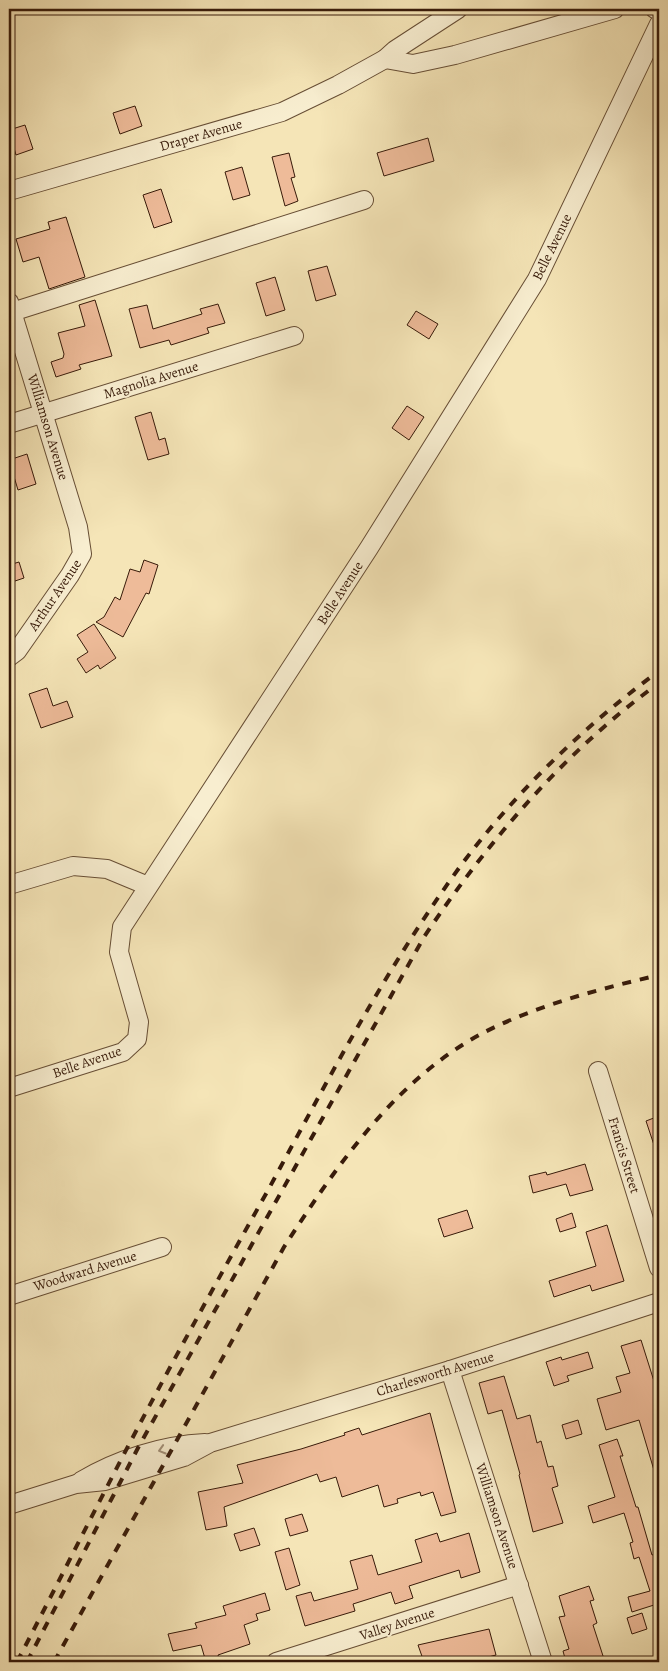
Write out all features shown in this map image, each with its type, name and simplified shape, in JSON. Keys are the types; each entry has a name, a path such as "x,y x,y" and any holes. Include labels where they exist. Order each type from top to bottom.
{"street":[{"name":"Draper Avenue","path":"9,191 282,112 338,85 385,59 395,50 458,9"},
{"path":"385,59 413,64 455,55 615,9"},
{"path":"655,9 659,11"},
{"name":"Belle Avenue","path":"9,1088 123,1052 137,1039 139,1022 119,952 122,928 375,540 537,279 659,24"},
{"path":"10,307 364,200"},
{"name":"Williamson Avenue","path":"10,307 78,527 82,554"},
{"name":"Magnolia Avenue","path":"9,424 294,336"},
{"name":"Arthur Avenue","path":"9,657 17,651 70,575 82,554"},
{"path":"9,885 74,866 107,869 148,886"},
{"name":"Francis Street","path":"598,1071 659,1268"},
{"name":"Woodward Avenue","path":"9,1296 162,1247"},
{"name":"Charlesworth Avenue","path":"9,1504 76,1484 111,1466 181,1444 210,1443 450,1370 659,1302"},
{"name":"Williamson Avenue","path":"450,1370 543,1662"},
{"name":"Valley Avenue","path":"276,1662 519,1586"}],"building":[{"path":"135,106 142,126 120,134 113,113"},
{"path":"25,125 33,149 16,155 9,130"},
{"path":"428,138 434,161 384,176 377,153"},
{"path":"289,153 295,177 291,178 298,201 285,206 272,157"},
{"path":"242,167 250,195 233,200 225,172"},
{"path":"161,189 172,222 154,228 143,195"},
{"path":"66,217 85,277 49,289 39,257 23,262 16,239 50,229 48,222"},
{"path":"327,266 336,295 316,301 308,271"},
{"path":"275,277 285,310 266,316 256,283"},
{"path":"95,300 112,356 79,365 81,369 56,377 51,362 63,358 64,354 58,333 85,326 79,305"},
{"path":"218,304 225,323 207,328 209,333 171,345 169,340 140,348 129,309 147,305 153,329 202,314 200,309"},
{"path":"416,311 438,324 429,339 407,325"},
{"path":"407,406 424,417 409,440 392,428"},
{"path":"151,412 159,440 165,438 169,454 148,460 135,417"},
{"path":"27,454 36,484 18,490 9,460"},
{"path":"144,560 158,565 149,594 146,593 123,637 96,622 104,617 115,597 120,600 130,569 140,572"},
{"path":"19,562 24,578 9,583 9,565"},
{"path":"94,624 116,658 100,669 98,665 86,673 77,659 88,652 77,635"},
{"path":"47,688 53,706 67,701 73,717 41,728 29,694"},
{"path":"659,1116 659,1154 657,1154 646,1121"},
{"path":"585,1164 593,1190 570,1196 566,1184 533,1193 529,1176 546,1172 547,1175"},
{"path":"467,1210 473,1228 444,1237 438,1219"},
{"path":"572,1213 576,1227 560,1232 556,1219"},
{"path":"607,1225 624,1281 592,1291 590,1285 554,1297 549,1281 596,1266 586,1232"},
{"path":"641,1340 659,1397 659,1477 656,1477 639,1420 606,1430 597,1399 621,1392 616,1377 630,1373 621,1346"},
{"path":"588,1352 593,1368 567,1376 569,1381 554,1386 546,1362 561,1357 562,1360"},
{"path":"504,1376 517,1419 530,1415 537,1443 541,1441 548,1467 553,1466 558,1486 552,1488 563,1523 533,1532 520,1474 502,1410 488,1414 479,1383"},
{"path":"430,1413 456,1512 441,1516 433,1492 421,1496 420,1492 397,1499 398,1503 384,1507 378,1485 342,1497 336,1477 320,1482 317,1474 224,1507 227,1526 206,1530 198,1492 243,1483 237,1465 301,1449 345,1435 344,1433 359,1428 362,1435"},
{"path":"578,1420 582,1434 566,1439 562,1425"},
{"path":"617,1439 623,1456 620,1456 652,1555 659,1553 659,1611 657,1612 654,1605 632,1612 628,1597 650,1591 639,1557 634,1559 630,1543 633,1542 624,1513 593,1523 588,1506 615,1497 599,1445"},
{"path":"302,1514 308,1531 290,1536 285,1519"},
{"path":"254,1528 260,1545 240,1551 234,1534"},
{"path":"437,1533 440,1542 469,1533 480,1572 461,1578 459,1570 409,1586 413,1598 395,1604 391,1592 353,1604 355,1611 305,1626 296,1596 311,1592 314,1601 358,1589 350,1561 372,1555 378,1575 422,1562 415,1540"},
{"path":"289,1548 300,1585 286,1590 275,1552"},
{"path":"589,1586 594,1600 590,1601 597,1623 593,1625 604,1659 594,1662 566,1662 563,1651 569,1649 559,1617 565,1616 559,1596"},
{"path":"265,1593 270,1610 256,1614 258,1620 244,1625 250,1644 218,1655 220,1662 206,1662 201,1645 173,1651 168,1634 197,1628 195,1623 226,1615 223,1606"},
{"path":"642,1613 647,1629 632,1634 627,1618"},
{"path":"489,1629 496,1655 469,1662 424,1662 418,1645"}],"railway":[{"path":"17,1662 186,1337 350,1040 418,928 465,861 514,801 569,745 598,719 659,671"},
{"path":"27,1662 139,1446 424,937 474,866 530,799 592,738 659,683"},
{"path":"54,1662 284,1247 327,1183 376,1121 402,1093 431,1067 463,1045 497,1026 557,1003 659,975"}]}
